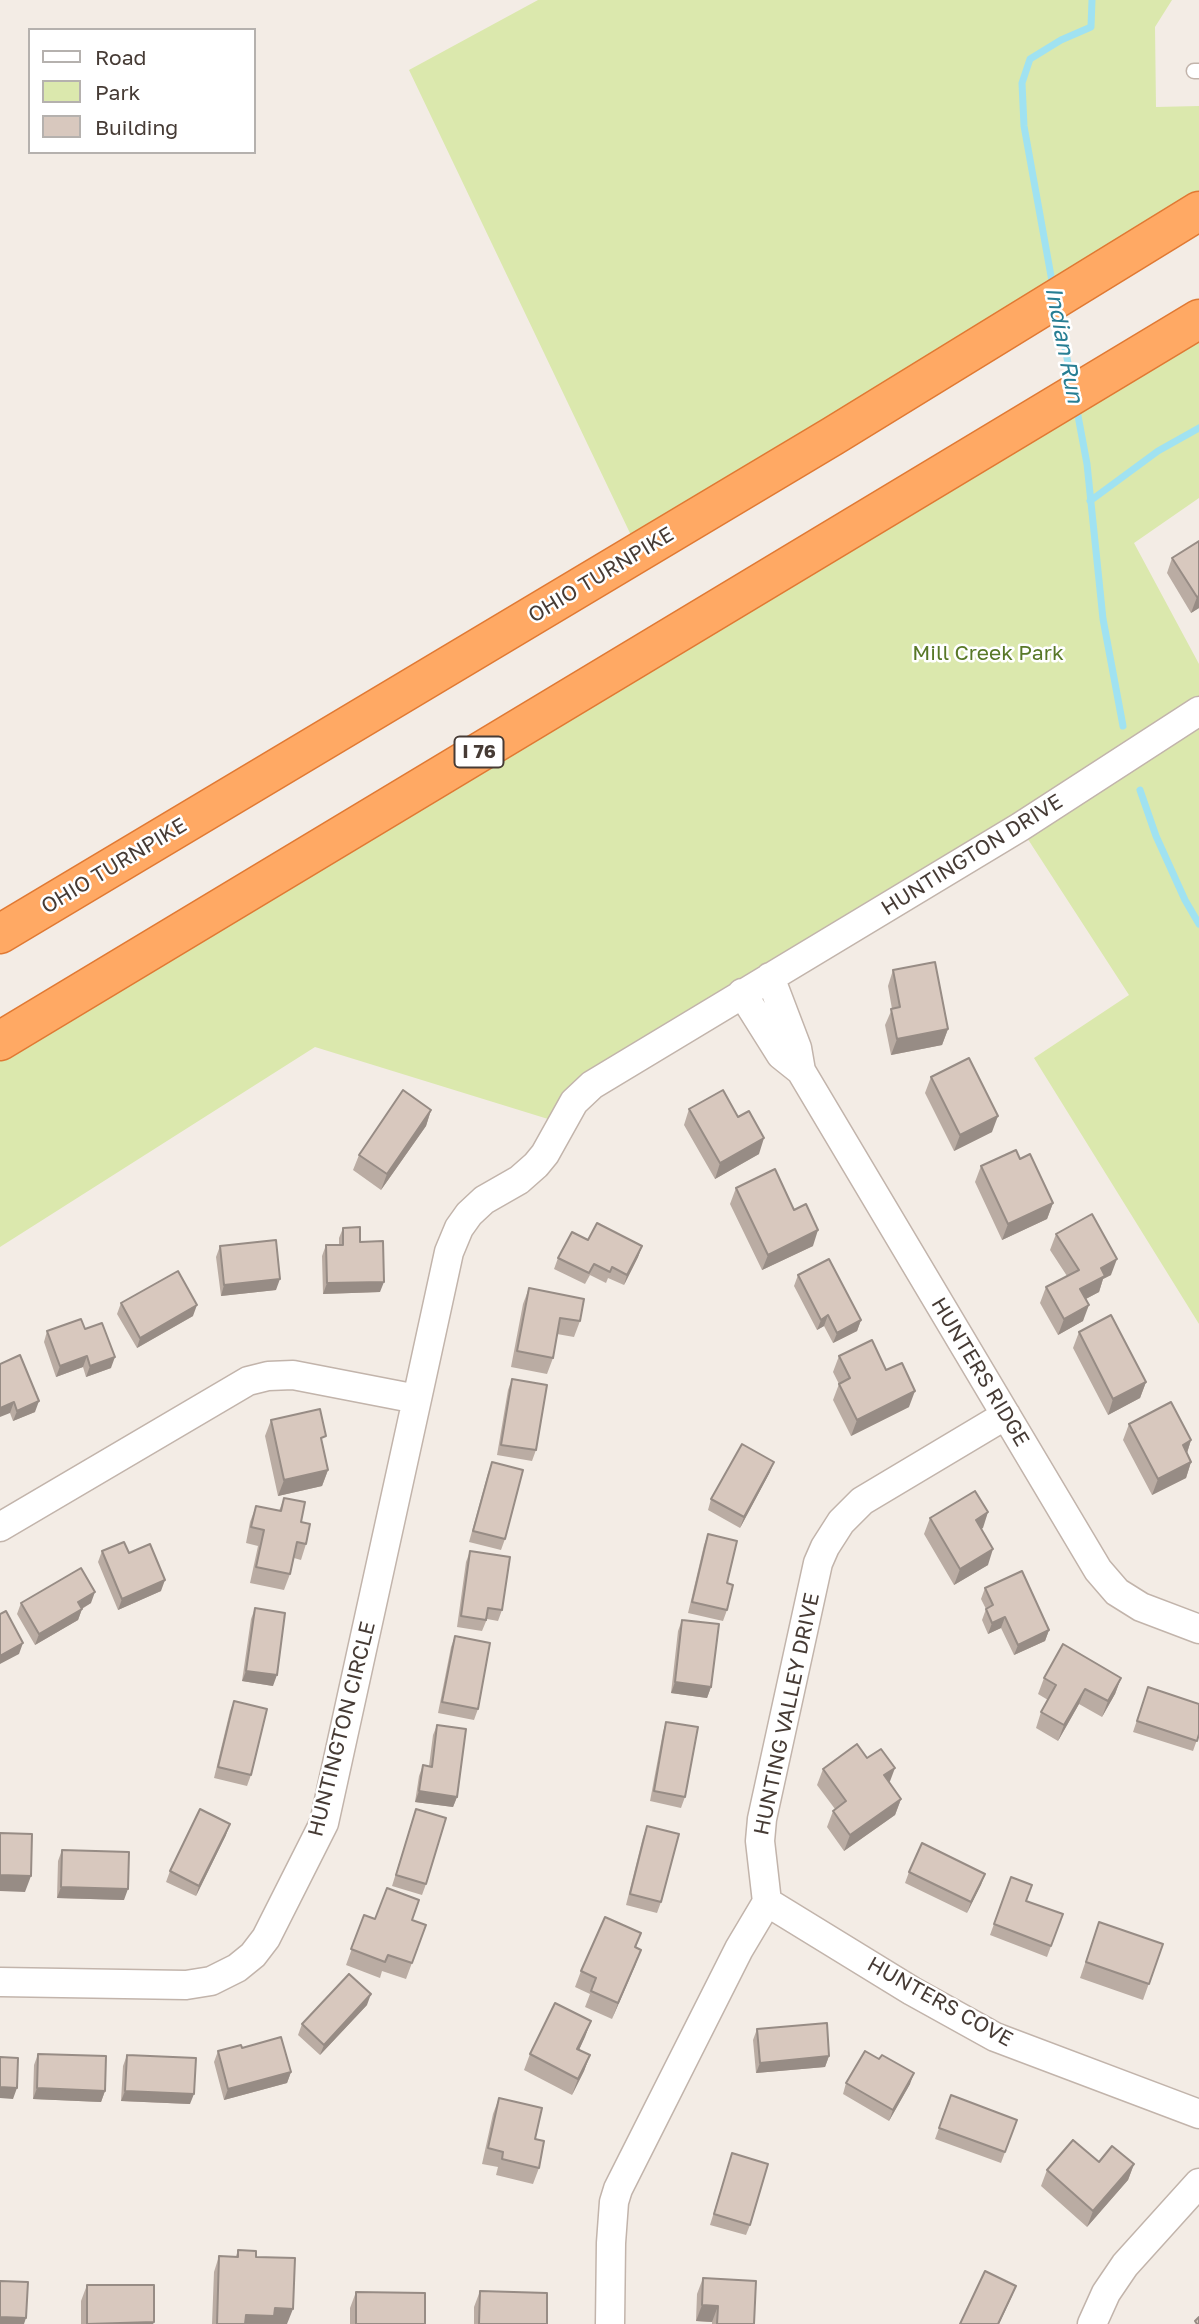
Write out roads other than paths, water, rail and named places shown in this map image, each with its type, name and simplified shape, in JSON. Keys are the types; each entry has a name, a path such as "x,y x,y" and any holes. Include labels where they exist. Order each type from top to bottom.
{"highway":[{"name":"OHIO TURNPIKE","path":"0,934 938,372 1199,211"},
{"name":"I 76","path":"2,1033 1199,319"}],"street":[{"name":"HUNTINGTON DRIVE","path":"741,993 1020,827 1199,711"},
{"name":"HUNTERS RIDGE","path":"771,977 797,1048 802,1071 1098,1570 1117,1592 1140,1607 1199,1629"},
{"name":"HUNTERS RIDGE","path":"741,993 781,1055 802,1071"},
{"name":"HUNTINGTON CIRCLE","path":"0,1982 186,1986 211,1981 237,1968 253,1955 266,1938 324,1823 449,1252 459,1228 484,1200 519,1180 536,1165 574,1102 592,1084 741,993"},
{"path":"0,1527 248,1381 268,1376 293,1375 417,1399"},
{"name":"HUNTING VALLEY DRIVE","path":"767,1902 760,1841 762,1819 818,1563 825,1547 841,1522 862,1501 1006,1415"},
{"path":"610,2324 611,2243 614,2202 618,2189 739,1949 767,1902"},
{"name":"HUNTERS COVE","path":"767,1902 912,1991 995,2036 1199,2114"},
{"path":"1092,2324 1106,2293 1125,2265 1199,2183"}],"waterway":[{"name":"Indian Run","path":"1053,287 1024,126 1022,83 1030,59 1061,40 1091,27 1092,0"},
{"name":"Indian Run","path":"1058,313 1072,383"},
{"name":"Indian Run","path":"1076,405 1087,464 1103,619 1123,726"},
{"path":"1090,501 1158,451 1199,428"},
{"name":"Indian Run","path":"1140,790 1156,836 1199,924"}],"park label":[{"name":"Mill Creek Park","path":"988,653"}]}
